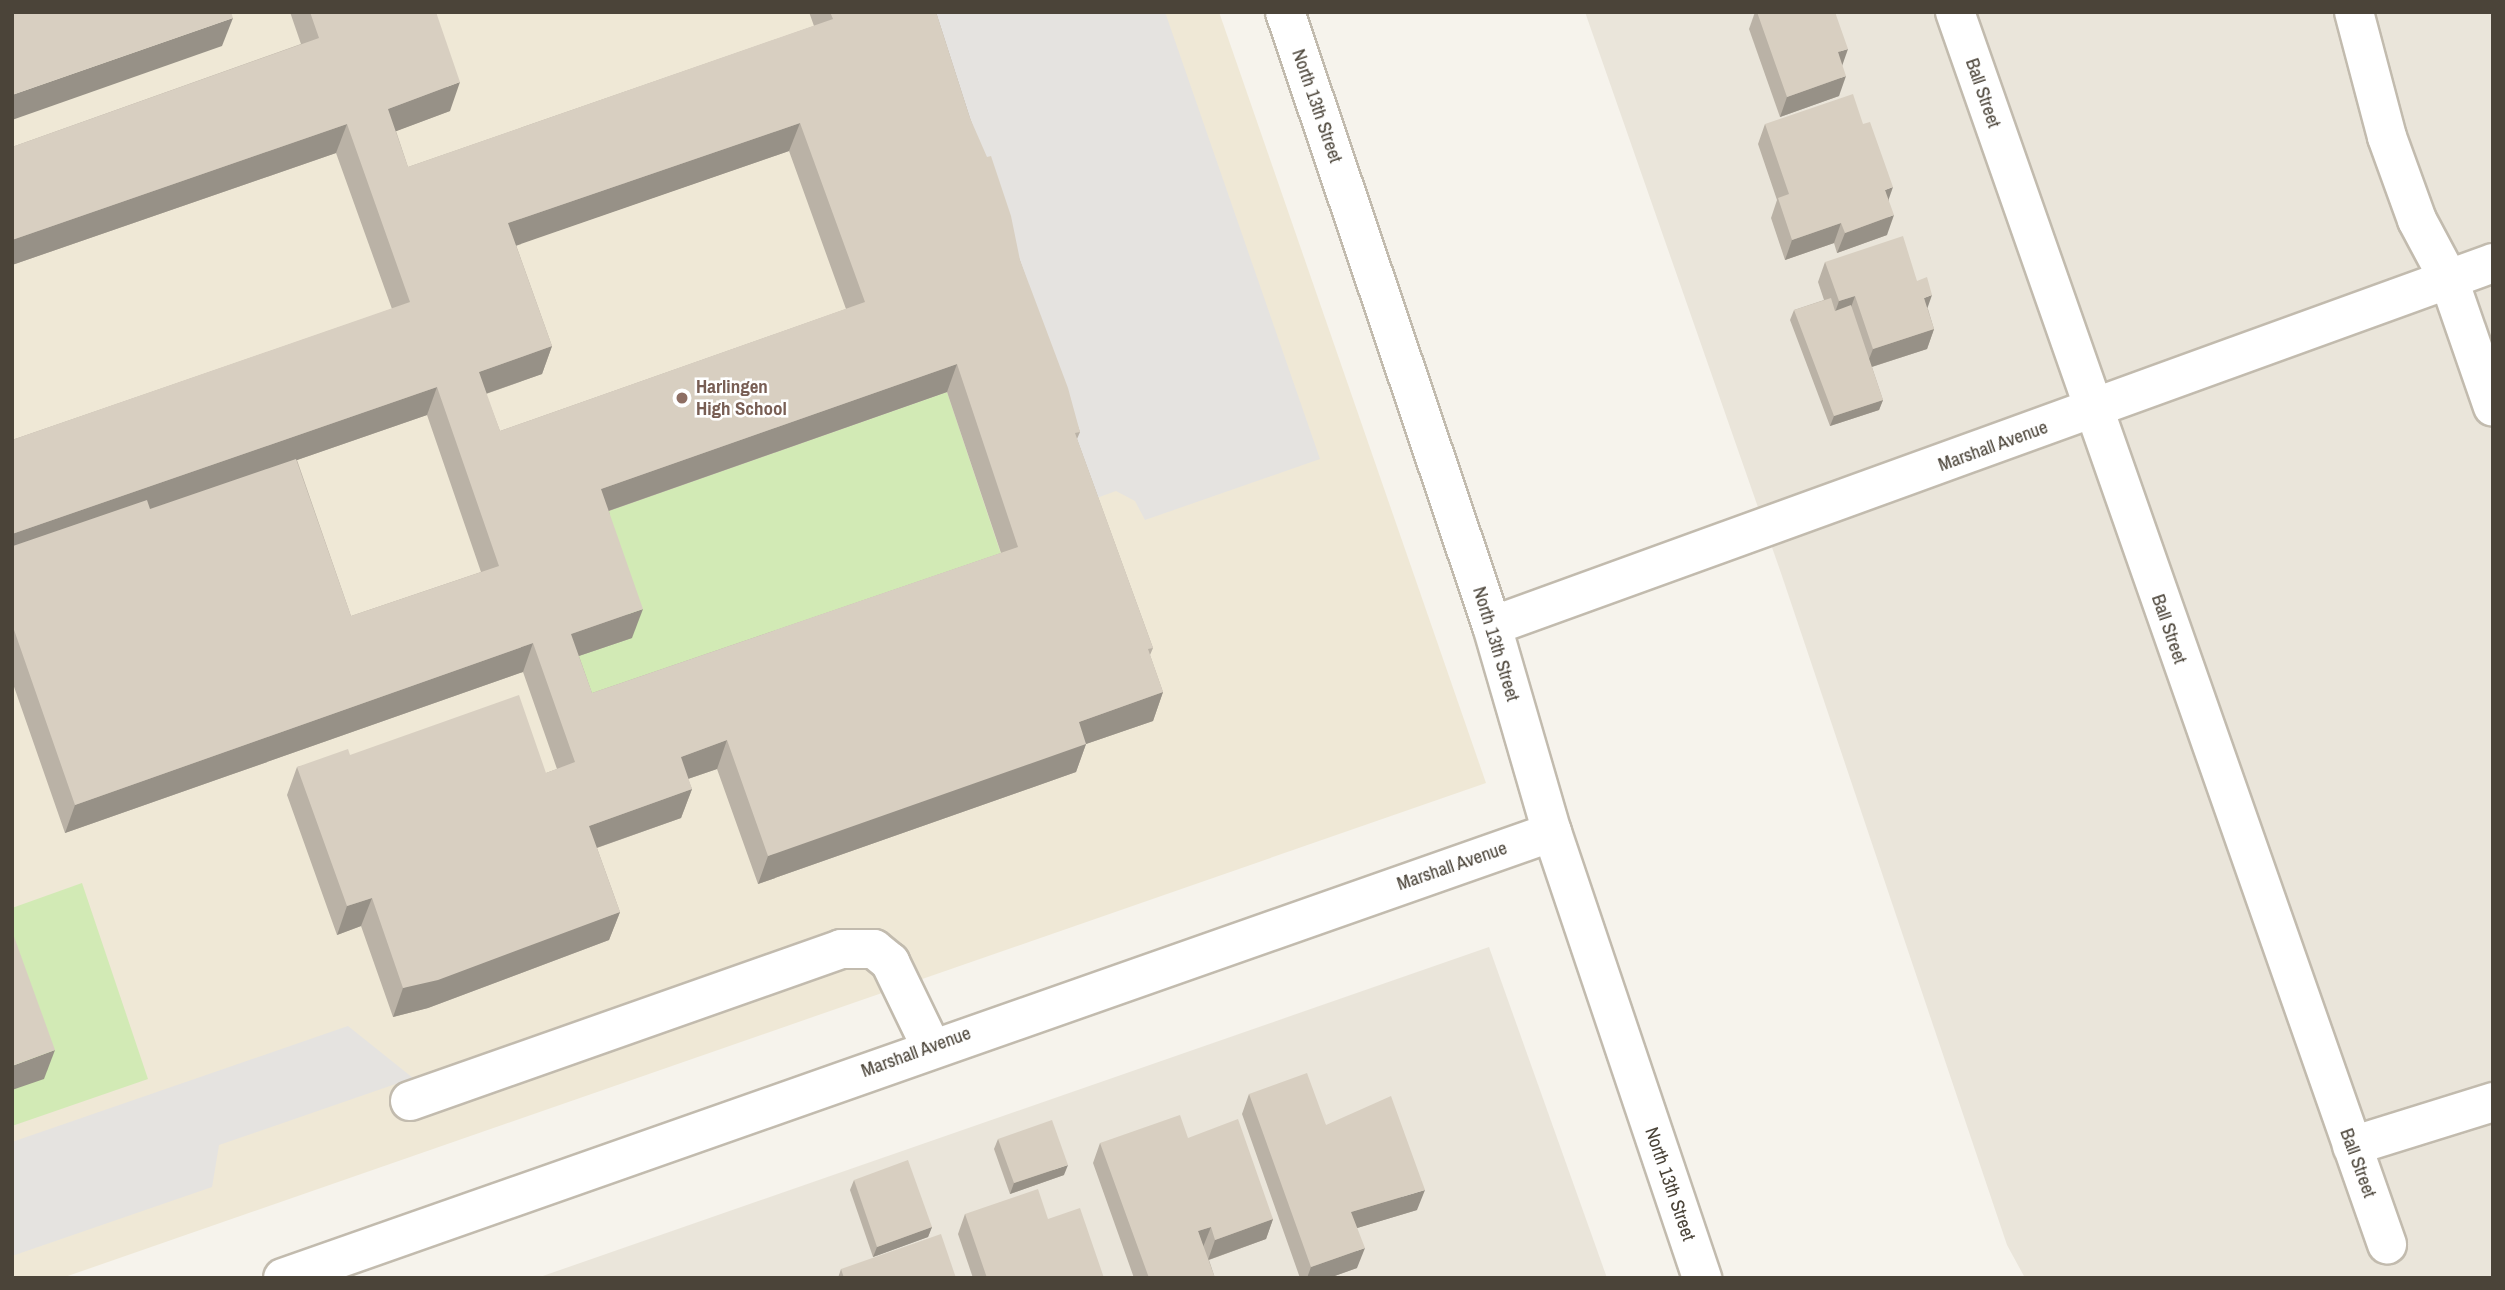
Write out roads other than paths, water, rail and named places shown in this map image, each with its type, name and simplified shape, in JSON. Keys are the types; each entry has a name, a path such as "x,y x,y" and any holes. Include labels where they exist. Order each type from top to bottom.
{"street":[{"name":"North 13th Street","path":"1285,12 1492,626 1552,832 1702,1278"},
{"name":"Ball Street","path":"1955,12 2092,411 2387,1244"},
{"path":"2354,12 2387,137 2417,220 2449,280 2493,407"},
{"name":"Marshall Avenue","path":"1492,626 2493,264"},
{"name":"Marshall Avenue","path":"283,1278 931,1047 1552,832"},
{"path":"410,1101 841,949 874,949 890,962 931,1047"},
{"path":"2352,1146 2493,1102"}],"place":[{"name":"Harlingen High School","path":"682,398"}]}
